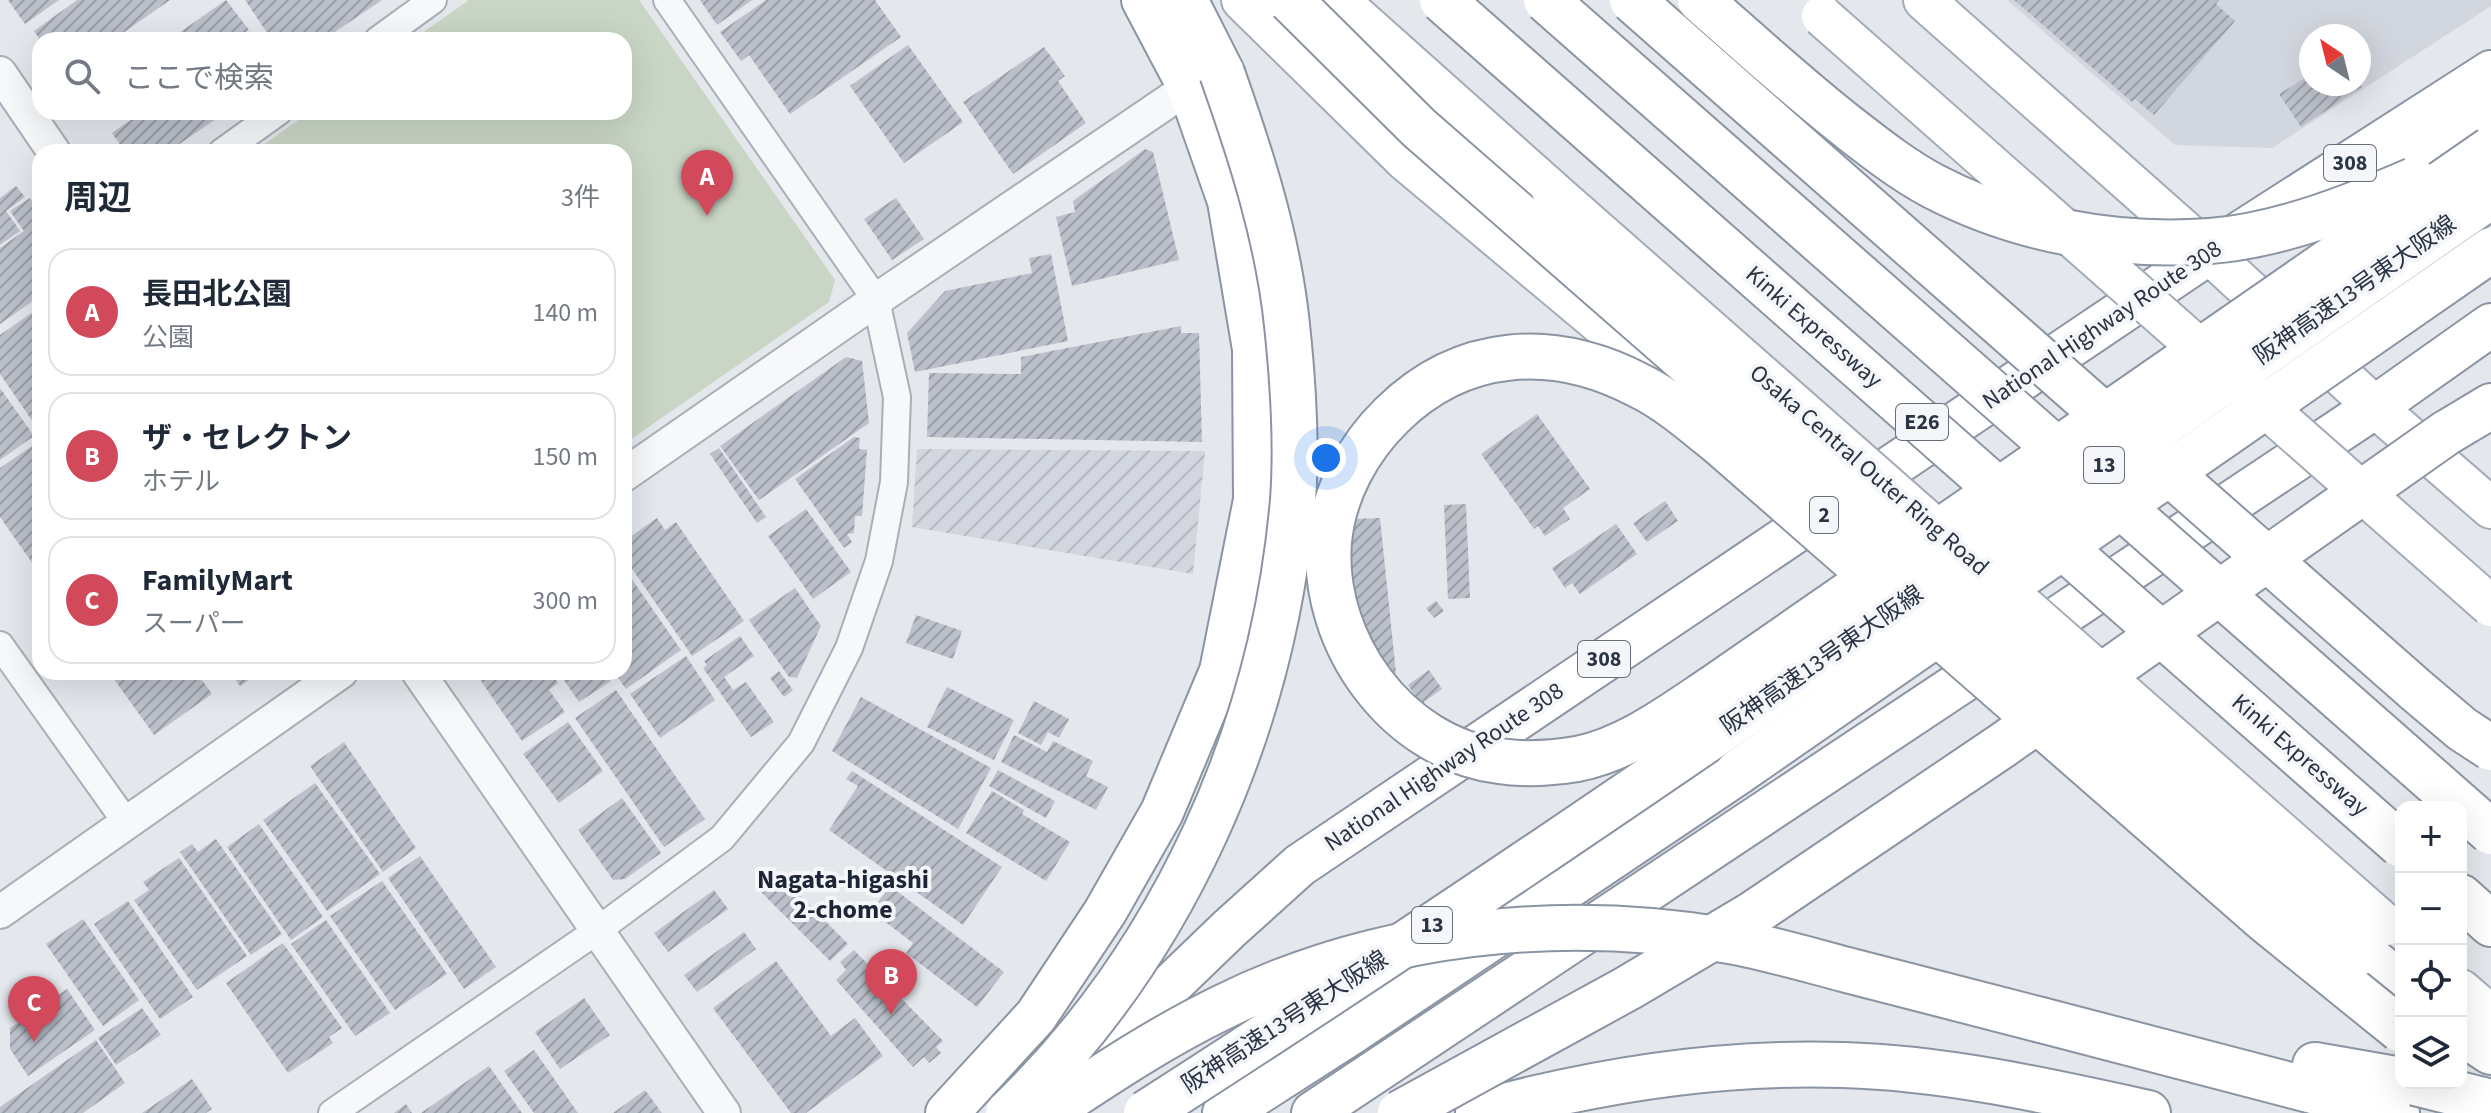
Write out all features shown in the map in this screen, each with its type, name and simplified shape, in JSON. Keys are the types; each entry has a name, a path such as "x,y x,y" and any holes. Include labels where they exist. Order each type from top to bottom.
{"highway":[{"path":"947,1113 1036,1016 1105,912 1162,812 1221,671 1255,500 1254,349 1229,201 1189,87 1143,0"},
{"path":"1008,1113 1073,1043 1128,971 1177,891 1217,809 1247,732 1269,655 1285,575 1293,497 1293,408 1287,323 1272,236 1251,155 1222,73 1185,0"},
{"path":"1290,0 1419,128 2395,980"},
{"name":"Kinki Expressway","path":"1442,0 2395,840"},
{"path":"1546,0 2491,832"},
{"path":"1632,0 2416,690 2462,729 2491,748"},
{"path":"1700,0 1815,101 1879,151 1931,185 1985,210 2099,237 2157,242 2213,241 2279,228 2343,209 2413,181 2485,131"},
{"name":"National Highway Route 308","path":"1037,1113 1300,865 2209,253 2491,72"},
{"path":"2209,253 2485,131"},
{"path":"2395,1025 2265,920 1887,589 1873,578 1863,569 1852,558 1722,445 1678,409 1638,384 1596,368 1551,358 1509,356 1472,364 1442,377 1410,398 1378,429 1353,465 1336,504 1329,542 1330,582 1337,618 1351,653 1374,687 1400,715 1431,737 1461,751 1497,761 1540,763 1580,758 1621,744 1660,723 1769,650 1821,613 1848,595 1873,578 1887,568 2018,477 2281,294 2347,249 2399,212 2465,167 2485,131"},
{"name":"阪神高速13号東大阪線","path":"1146,1113 1320,1001 1716,734 2491,196"},
{"name":"阪神高速13号東大阪線","path":"1225,1113 1738,772 2491,250"},
{"path":"1313,1113 2375,407 2491,325"},
{"path":"1400,1113 1628,988 1751,915 2003,745 2446,433 2491,406"},
{"name":"308","path":"967,1113 1300,865"},
{"path":"2467,902 2491,924"},
{"path":"1047,1113 1146,1048 1224,1006 1295,976 1361,956 1462,934 1546,928 1637,930 1731,942 2397,1113"},
{"path":"2041,1020 2395,1079"},
{"path":"2467,1036 2491,1052"},
{"path":"1478,1113 1538,1096 1638,1078 1742,1066 1845,1065 1944,1074 2048,1091 2148,1113"},
{"path":"2467,1084 2491,1103"},
{"path":"2438,1089 2491,1103"}],"main road":[{"name":"2","path":"1242,0 1406,161 1769,465 1821,512 1978,669 2395,1033"},
{"name":"Osaka Central Outer Ring Road","path":"1338,0 2394,931"},
{"path":"1924,0 2491,508"},
{"path":"1813,8 2491,606"},
{"path":"2467,995 2491,1016"},
{"path":"2460,1089 2488,1113"}],"street":[{"path":"389,32 433,0"},
{"path":"332,1113 598,930 722,838 801,743 849,648 879,561 894,482 897,397 876,300 667,0"},
{"path":"0,73 32,120"},
{"path":"632,469 1189,87"},
{"path":"32,120 49,144"},
{"path":"233,144 267,120"},
{"path":"0,645 126,822"},
{"path":"0,912 330,680"},
{"path":"424,680 724,1113"}],"shaded area":[{"path":"2007,0 2491,0 2491,6 2371,84 2371,24 2299,24 2299,96 2352,96 2272,148 2175,145"},
{"path":"917,449 1205,451 1193,574 912,527"}],"green space":[{"path":"469,0 639,0 835,280 829,302 632,438 632,144 264,144 299,120 632,120 632,32 423,32"}],"building":[{"path":"8,0 59,0 25,24"},
{"path":"77,0 170,0 124,32 34,31"},
{"path":"226,0 249,30 246,32 180,32"},
{"path":"245,0 382,0 335,32 267,32"},
{"path":"700,0 752,0 717,25"},
{"path":"766,0 875,0 901,37 790,114 749,55 741,61 720,32"},
{"path":"2014,0 2219,0 2216,4 2235,21 2154,115 2135,99 2132,102"},
{"path":"908,45 963,122 904,163 850,86"},
{"path":"1044,47 1065,76 1058,81 1086,123 1013,174 963,102"},
{"path":"2299,82 2299,96 2348,96 2301,127 2279,94"},
{"path":"131,120 214,120 180,144 120,144 112,133"},
{"path":"1145,149 1153,152 1179,260 1072,286 1056,217 1075,212 1073,201"},
{"path":"16,186 25,197 6,211 20,231 0,245 0,198"},
{"path":"30,198 32,201 32,302 0,324 0,248 24,231 10,211"},
{"path":"896,198 924,239 892,260 864,219"},
{"path":"1051,254 1068,341 915,372 907,333 945,291 1032,273 1029,258"},
{"path":"32,313 32,420 0,374 0,335"},
{"path":"1181,326 1181,333 1199,333 1202,442 927,437 929,373 1021,374 1021,357"},
{"path":"846,357 862,361 869,423 759,500 720,446"},
{"path":"0,388 32,437 0,460"},
{"path":"1537,414 1590,489 1563,508 1570,519 1545,536 1538,526 1534,529 1481,454"},
{"path":"854,437 860,438 859,449 867,450 862,516 855,516 854,533 847,534 852,542 844,548 795,479"},
{"path":"32,446 32,563 0,517 0,468"},
{"path":"719,448 766,517 757,523 710,454"},
{"path":"1665,501 1678,521 1647,542 1633,523"},
{"path":"1466,504 1470,598 1448,599 1444,505"},
{"path":"806,509 851,572 813,599 768,536"},
{"path":"657,518 665,530 676,522 744,621 692,656 632,569 632,535"},
{"path":"1380,518 1396,673 1388,674 1352,611 1348,541 1353,519"},
{"path":"1616,524 1637,554 1580,594 1572,583 1565,588 1552,568"},
{"path":"632,580 681,650 626,689 620,680 632,680"},
{"path":"795,588 821,626 797,678 789,677 749,620"},
{"path":"1436,601 1444,611 1434,618 1426,608"},
{"path":"916,615 962,631 953,659 906,643"},
{"path":"740,636 754,656 724,677 733,690 746,682 774,722 751,737 703,668 707,665 704,661"},
{"path":"686,656 715,700 660,738 630,694"},
{"path":"1429,670 1442,689 1421,704 1408,685"},
{"path":"779,671 793,690 784,697 770,678"},
{"path":"115,680 202,680 212,694 154,735"},
{"path":"480,680 556,680 558,683 549,690 565,712 522,741"},
{"path":"564,680 610,680 611,681 579,702"},
{"path":"947,687 1014,720 994,760 927,727"},
{"path":"616,690 705,819 664,847 575,718"},
{"path":"861,697 991,768 958,829 832,751"},
{"path":"1034,701 1069,719 1059,738 1048,732 1041,745 1018,733"},
{"path":"568,722 603,771 559,803 523,754"},
{"path":"1014,735 1047,752 1053,741 1093,761 1086,776 1108,787 1096,810 1001,762"},
{"path":"344,742 416,848 383,872 310,766"},
{"path":"998,770 1055,801 1046,818 989,786"},
{"path":"852,771 1002,867 963,925 829,830 858,786 846,779"},
{"path":"315,783 380,874 327,911 263,820"},
{"path":"992,791 1024,810 1022,814 1070,842 1046,881 966,833"},
{"path":"622,798 661,853 625,879 613,880 578,830"},
{"path":"259,824 323,917 291,940 227,847"},
{"path":"216,839 282,934 251,955 180,852 192,844 198,852"},
{"path":"420,856 496,967 464,989 388,878"},
{"path":"179,858 247,956 197,990 134,900 149,890 143,882"},
{"path":"773,868 848,944 830,961 755,886"},
{"path":"382,881 447,974 395,1010 330,916"},
{"path":"890,886 1004,972 977,1007 906,953 913,943 871,911"},
{"path":"714,890 728,909 668,952 654,933"},
{"path":"128,901 193,997 160,1019 94,924"},
{"path":"83,919 139,1000 103,1026 46,944"},
{"path":"326,920 390,1013 355,1036 291,944"},
{"path":"744,932 756,949 697,992 684,975"},
{"path":"283,943 342,1028 329,1037 333,1043 288,1073 226,983"},
{"path":"854,950 943,1041 936,1047 941,1053 929,1063 924,1057 913,1067 836,980 846,970 840,962"},
{"path":"776,961 831,1036 855,1018 883,1056 806,1113 791,1113 713,1008"},
{"path":"67,989 95,1030 28,1076 10,1049 10,1028"},
{"path":"584,998 610,1035 560,1069 535,1032"},
{"path":"142,1008 161,1035 116,1065 98,1038"},
{"path":"96,1040 125,1083 83,1113 0,1113 0,1107"},
{"path":"534,1050 578,1113 534,1113 504,1071"},
{"path":"489,1066 522,1113 421,1113"},
{"path":"192,1079 212,1109 206,1113 142,1113"},
{"path":"645,1090 662,1113 613,1113"},
{"path":"406,1104 412,1113 394,1113"}],"place":[{"name":"長田北公園","path":"707,216"},
{"name":"ザ・セレクトン","path":"891,1015"},
{"name":"FamilyMart","path":"34,1042"}],"district":[{"name":"Nagata-higashi 2-chome","path":"843,894"}]}
